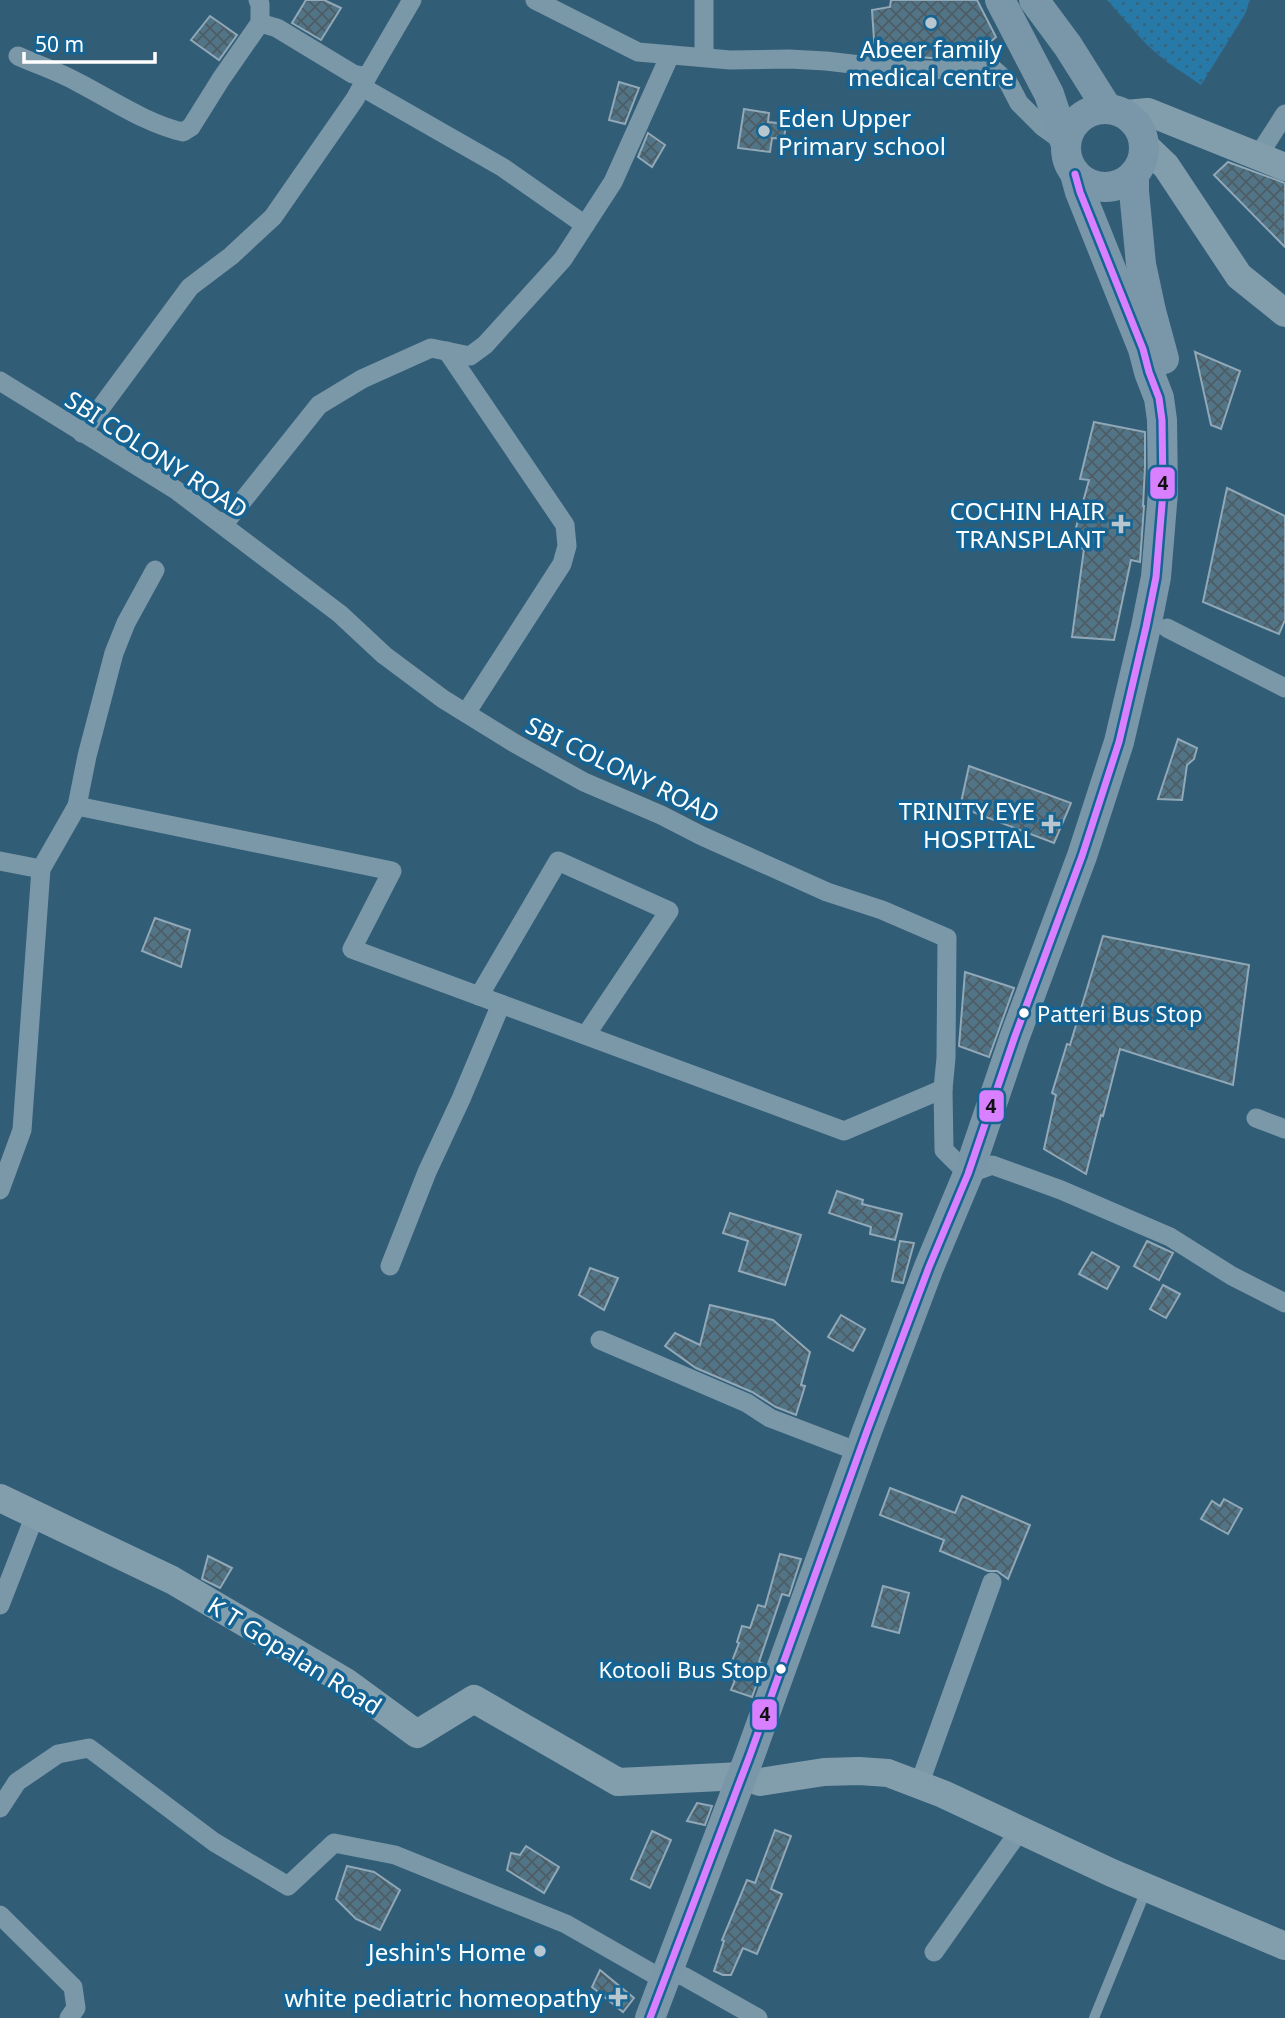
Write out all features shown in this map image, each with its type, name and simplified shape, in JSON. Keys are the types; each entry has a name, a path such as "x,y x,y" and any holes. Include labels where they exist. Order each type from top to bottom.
{"main road":[{"path":"749,1790 859,1452 929,1267 980,1170 1015,1036 1082,856 1119,742 1156,577 1163,492 1159,398 1143,349 1075,174 1068,163 1065,142 1049,94 1000,0"},
{"path":"1038,1 1116,111 1137,125 1144,145 1142,160 1134,174 1122,183 1108,187 1090,185 1075,174"},
{"path":"1065,142 1069,129 1079,118 1094,109 1116,111"},
{"path":"650,2018 673,1976 749,1790 903,1388 980,1170 1032,1043 1099,863 1140,735 1167,628 1182,494 1181,419 1177,396 1166,369 1151,311 1142,264 1134,174"},
{"path":"670,2018 673,1976"}],"street":[{"path":"18,57 78,82 163,128 183,132 191,127 260,23 258,0"},
{"path":"82,433 190,287 231,257 272,217 365,82 412,0"},
{"path":"535,0 638,52 730,60 826,61 895,69 991,67 1008,82 1019,103 1043,127 1065,142"},
{"path":"704,0 704,57"},
{"path":"260,23 277,28 353,74 502,167 585,225"},
{"path":"224,524 319,405 362,379 431,348 470,356 485,345 563,259 613,182 670,55"},
{"path":"1116,111 1147,112 1285,167"},
{"path":"1258,156 1285,114"},
{"path":"1144,145 1166,166 1239,276 1284,310"},
{"path":"447,351 565,525 567,546 562,564 466,713"},
{"name":"SBI COLONY ROAD","path":"0,381 177,490 340,614 384,655 443,699 516,744 584,782 702,836 827,892 947,938 944,1150 980,1170"},
{"path":"0,1190 22,1130 41,869 77,806 87,755 114,653 126,623 155,570"},
{"path":"1167,628 1285,688"},
{"path":"77,806 392,871 352,949 844,1131 943,1089"},
{"path":"0,861 41,869"},
{"path":"480,996 558,861 669,911 586,1035"},
{"path":"390,1266 427,1172 501,1004"},
{"path":"1256,1118 1285,1129"},
{"path":"980,1170 1061,1190 1170,1237 1232,1276 1285,1303"},
{"path":"600,1340 747,1403 770,1418 859,1452"},
{"name":"K T Gopalan Road","path":"0,1498 172,1580 346,1682 417,1734 474,1699 618,1782 749,1790"},
{"path":"0,1605 35,1515"},
{"path":"919,1785 992,1582"},
{"path":"0,1808 17,1782 47,1761 58,1754 89,1748 214,1842 288,1886 334,1843 395,1855 566,1924 758,2018"},
{"path":"749,1790 824,1772 888,1773 943,1794 1147,1888 1285,1946"},
{"path":"934,1952 1020,1830"},
{"path":"0,1916 73,1987 76,2008 69,2018"}],"lane":[{"path":"1094,2018 1147,1888"}],"shaded area":[{"path":"1107,0 1250,0 1245,14 1201,85 1147,45"}],"building":[{"path":"306,0 324,0 341,8 321,40 292,23"},
{"name":"Abeer family medical centre","path":"891,0 977,0 996,37 974,56 931,58 875,54 872,10 890,7"},
{"path":"210,16 237,35 219,60 191,40"},
{"path":"619,82 639,88 625,124 609,120"},
{"name":"Eden Upper Primary school","path":"744,109 769,113 768,122 786,124 784,139 772,138 770,152 738,148"},
{"path":"648,133 665,145 652,167 638,157"},
{"path":"1228,162 1285,183 1285,247 1214,175"},
{"path":"1195,352 1240,371 1221,429 1211,425"},
{"path":"1094,422 1145,432 1140,562 1131,560 1114,640 1072,637 1084,549 1071,546 1089,480 1080,479"},
{"path":"1227,488 1285,516 1285,620 1279,634 1203,602"},
{"path":"1178,739 1197,748 1194,759 1187,765 1182,800 1158,799"},
{"path":"969,766 1071,803 1054,843 960,807"},
{"path":"155,918 190,930 181,967 142,951"},
{"path":"1103,936 1249,965 1233,1085 1120,1049 1086,1174 1044,1149 1056,1095 1052,1093 1067,1044 1070,1045"},
{"path":"965,972 1014,988 989,1057 959,1046"},
{"path":"837,1191 863,1200 862,1204 902,1214 895,1240 870,1234 871,1227 829,1213"},
{"path":"730,1213 801,1235 785,1285 739,1271 748,1241 723,1233"},
{"path":"900,1241 914,1243 903,1283 892,1281"},
{"path":"1147,1241 1173,1253 1159,1280 1134,1266"},
{"path":"1092,1252 1119,1267 1107,1289 1079,1274"},
{"path":"590,1268 618,1278 604,1310 579,1295"},
{"path":"1163,1285 1180,1294 1166,1318 1150,1309"},
{"path":"710,1305 773,1320 810,1352 801,1385 805,1386 796,1415 696,1368 665,1346 675,1333 700,1345"},
{"path":"841,1315 865,1329 853,1351 828,1337"},
{"path":"890,1488 955,1513 962,1496 1030,1525 1008,1579 997,1571 988,1571 940,1551 944,1540 880,1515"},
{"path":"1224,1499 1242,1509 1228,1534 1201,1519 1212,1501 1220,1506"},
{"path":"780,1554 801,1559 789,1596 782,1594 759,1662 764,1664 752,1697 731,1690 735,1680 726,1677 739,1643 737,1642 742,1626 750,1628 758,1605 765,1607"},
{"path":"208,1556 232,1568 220,1588 202,1579"},
{"path":"883,1586 909,1593 899,1633 872,1626"},
{"path":"697,1803 712,1806 705,1825 687,1821"},
{"path":"775,1830 791,1836 771,1889 782,1894 757,1954 743,1948 731,1975 723,1975 714,1971 724,1941 722,1940 747,1880 755,1883"},
{"path":"652,1831 671,1840 650,1888 631,1879"},
{"path":"526,1846 559,1867 544,1893 507,1870 511,1853 520,1855"},
{"path":"347,1866 374,1872 400,1890 380,1930 356,1919 336,1899"},
{"path":"600,1970 634,1998 623,2012 592,1987"}],"transit line":[{"name":"4","path":"650,2018 750,1755 867,1431 929,1267 968,1174 1015,1036 1082,856 1119,742 1146,627 1156,577 1163,492 1159,398 1143,349 1075,174"}],"place":[{"name":"Abeer family medical centre","path":"931,23"},
{"name":"Eden Upper Primary school","path":"764,131"},
{"name":"COCHIN HAIR TRANSPLANT","path":"1121,524"},
{"name":"TRINITY EYE HOSPITAL","path":"1051,824"},
{"name":"Patteri Bus Stop","path":"1024,1013"},
{"name":"Kotooli Bus Stop","path":"781,1669"},
{"name":"Jeshin's Home","path":"540,1951"},
{"name":"white pediatric homeopathy","path":"618,1997"}]}
